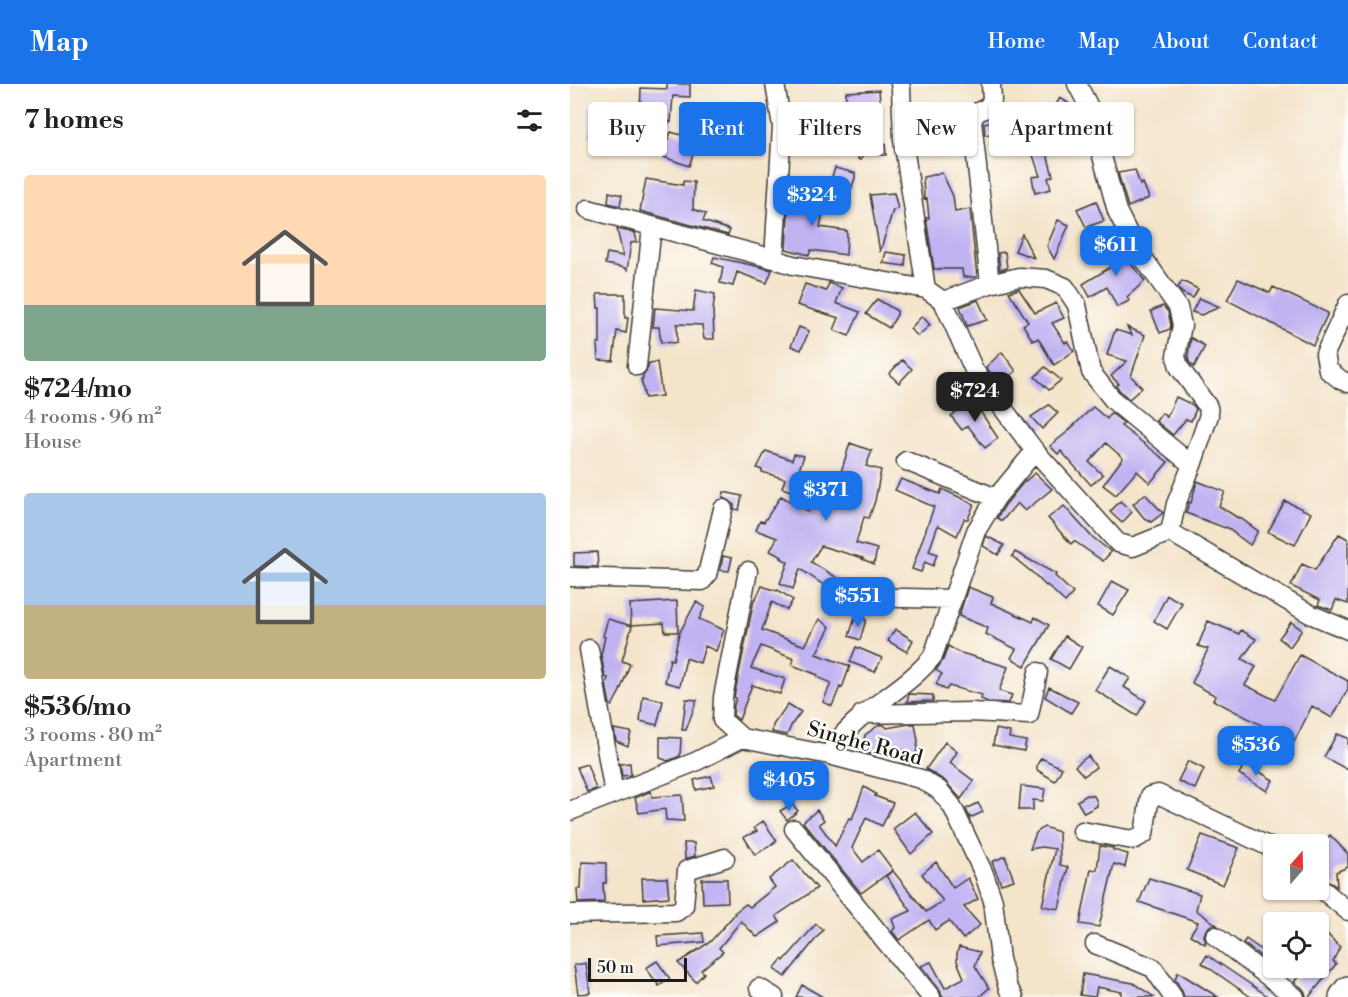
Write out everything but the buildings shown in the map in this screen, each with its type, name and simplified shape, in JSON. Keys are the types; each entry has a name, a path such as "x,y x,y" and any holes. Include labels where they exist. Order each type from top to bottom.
{"highway":[{"path":"1343,997 1348,990"}],"street":[{"path":"774,259 782,126 775,84"},
{"path":"900,84 903,140 926,289"},
{"path":"990,284 972,121 976,113 988,107 992,100 991,84"},
{"path":"1077,84 1088,105 1117,211 1134,245 1178,307 1182,325 1176,356 1179,367 1208,407 1209,415 1176,504 1170,532"},
{"path":"588,209 794,265 926,289 942,301 975,370 1035,450 1118,543 1133,548 1170,532"},
{"path":"637,366 652,226"},
{"path":"942,301 990,284 1019,277 1046,279 1065,287 1077,304 1091,372 1114,401 1192,465"},
{"path":"1348,304 1325,354 1328,370 1341,381 1348,383"},
{"path":"829,754 836,741 862,714 922,670 933,656 976,531 996,498 1035,450"},
{"path":"906,461 996,498"},
{"path":"570,578 702,581 707,575 723,509"},
{"path":"1170,532 1310,614 1348,630"},
{"path":"570,811 695,762 742,738 722,720 723,697 748,571"},
{"path":"856,597 953,600"},
{"path":"589,649 614,794"},
{"path":"862,714 971,712 1029,715 1038,672"},
{"name":"Singhe Road","path":"742,738 829,754 921,779 939,790 952,806 984,874 993,901 1000,959 1008,988 1014,997"},
{"path":"1083,831 1133,840 1144,834 1150,796 1158,794 1263,844"},
{"path":"794,829 931,997"},
{"path":"570,915 676,912 684,906 687,870 725,858"},
{"path":"1329,895 1348,911"},
{"path":"1215,936 1295,997"},
{"path":"1095,944 1153,968 1173,997"}]}
